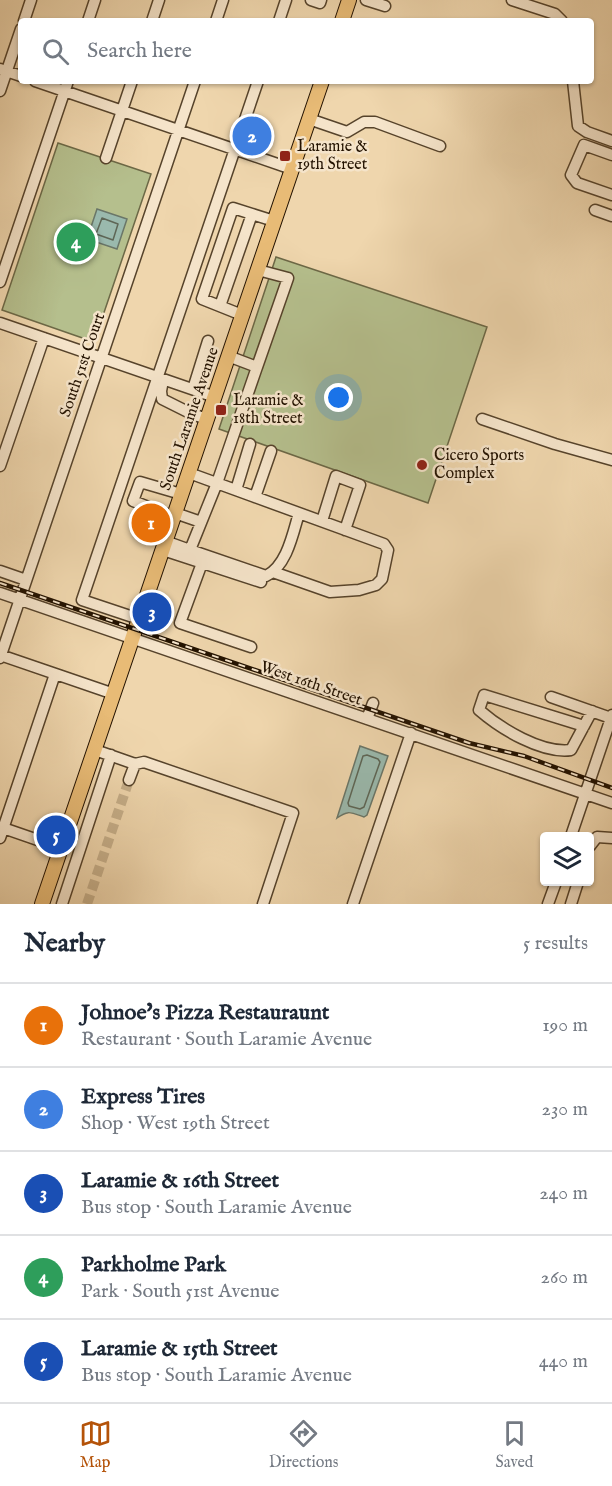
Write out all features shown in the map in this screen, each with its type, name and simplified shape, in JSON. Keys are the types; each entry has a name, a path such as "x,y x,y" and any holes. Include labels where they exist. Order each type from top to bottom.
{"main road":[{"path":"343,18 346,1"},
{"name":"South Laramie Avenue","path":"42,904 189,472 201,418 214,397 321,84"}],"street":[{"path":"25,18 31,0"},
{"path":"89,18 95,0"},
{"path":"153,18 159,0"},
{"path":"217,18 223,0"},
{"path":"280,18 286,0"},
{"path":"311,0 320,3 321,0"},
{"path":"366,0 385,6"},
{"path":"512,0 555,14 559,18"},
{"path":"0,91 3,70 18,35"},
{"path":"3,70 18,75"},
{"path":"106,158 131,84"},
{"name":"South 51st Court","path":"0,656 194,84"},
{"path":"139,619 82,600 161,382 257,84"},
{"path":"573,84 577,123 582,130 612,141"},
{"path":"0,282 66,86 122,111 292,169"},
{"path":"309,119 346,132 364,122 375,122 440,146"},
{"path":"587,132 571,175 573,180 612,195"},
{"path":"584,145 612,155"},
{"path":"242,315 202,299 233,207 274,221"},
{"path":"595,210 612,216"},
{"path":"219,306 252,214"},
{"path":"190,550 217,483 288,278 258,270"},
{"path":"0,323 102,358 161,382 193,389 214,397"},
{"path":"0,466 44,338"},
{"path":"193,389 208,341"},
{"path":"228,356 257,367"},
{"path":"161,382 162,399 201,418"},
{"path":"482,419 555,444 612,460"},
{"path":"236,490 250,444"},
{"path":"255,497 271,451"},
{"path":"189,472 384,544 388,550 382,579 376,585 359,590 330,592 273,572"},
{"path":"322,521 336,476 360,485 345,530"},
{"path":"181,494 140,482 133,501 201,522"},
{"path":"164,545 190,550 266,576 273,572 289,545 299,513"},
{"path":"164,545 202,563 261,582"},
{"path":"202,563 180,623 250,647"},
{"path":"0,571 26,580"},
{"name":"West 16th Street","path":"0,593 612,803"},
{"path":"0,656 114,694"},
{"path":"55,674 1,831 61,848"},
{"path":"584,726 484,695 479,710 494,723 534,744 560,752 571,750 584,726 592,711"},
{"path":"551,697 611,716 573,832"},
{"path":"367,719 373,703"},
{"path":"352,904 411,733"},
{"path":"95,750 135,764 144,762 293,813 263,904"},
{"path":"62,904 111,755"},
{"path":"129,780 135,764"},
{"path":"594,841 597,837 612,838"},
{"path":"548,904 555,886"},
{"path":"571,904 577,886"}],"green space":[{"path":"58,143 151,174 94,342 2,310"},
{"name":"Cicero Sports Complex","path":"276,257 487,327 428,503 219,429"}],"water":[{"path":"97,209 127,219 117,249 90,240 88,236"},
{"path":"360,746 388,756 367,815 364,817 347,813 337,818"}],"tunnel":[{"path":"87,904 129,780"}],"railway":[{"path":"0,583 469,743 524,756 612,788"}],"place":[{"name":"Express Tires","path":"252,136"},
{"name":"Laramie & 19th Street","path":"285,156"},
{"name":"Parkholme Park","path":"76,242"},
{"name":"Laramie & 18th Street","path":"221,410"},
{"name":"Cicero Sports Complex","path":"422,465"},
{"name":"Johnoe's Pizza Restauraunt","path":"151,523"},
{"name":"Laramie & 16th Street","path":"152,612"},
{"name":"Laramie & 15th Street","path":"56,835"}]}
